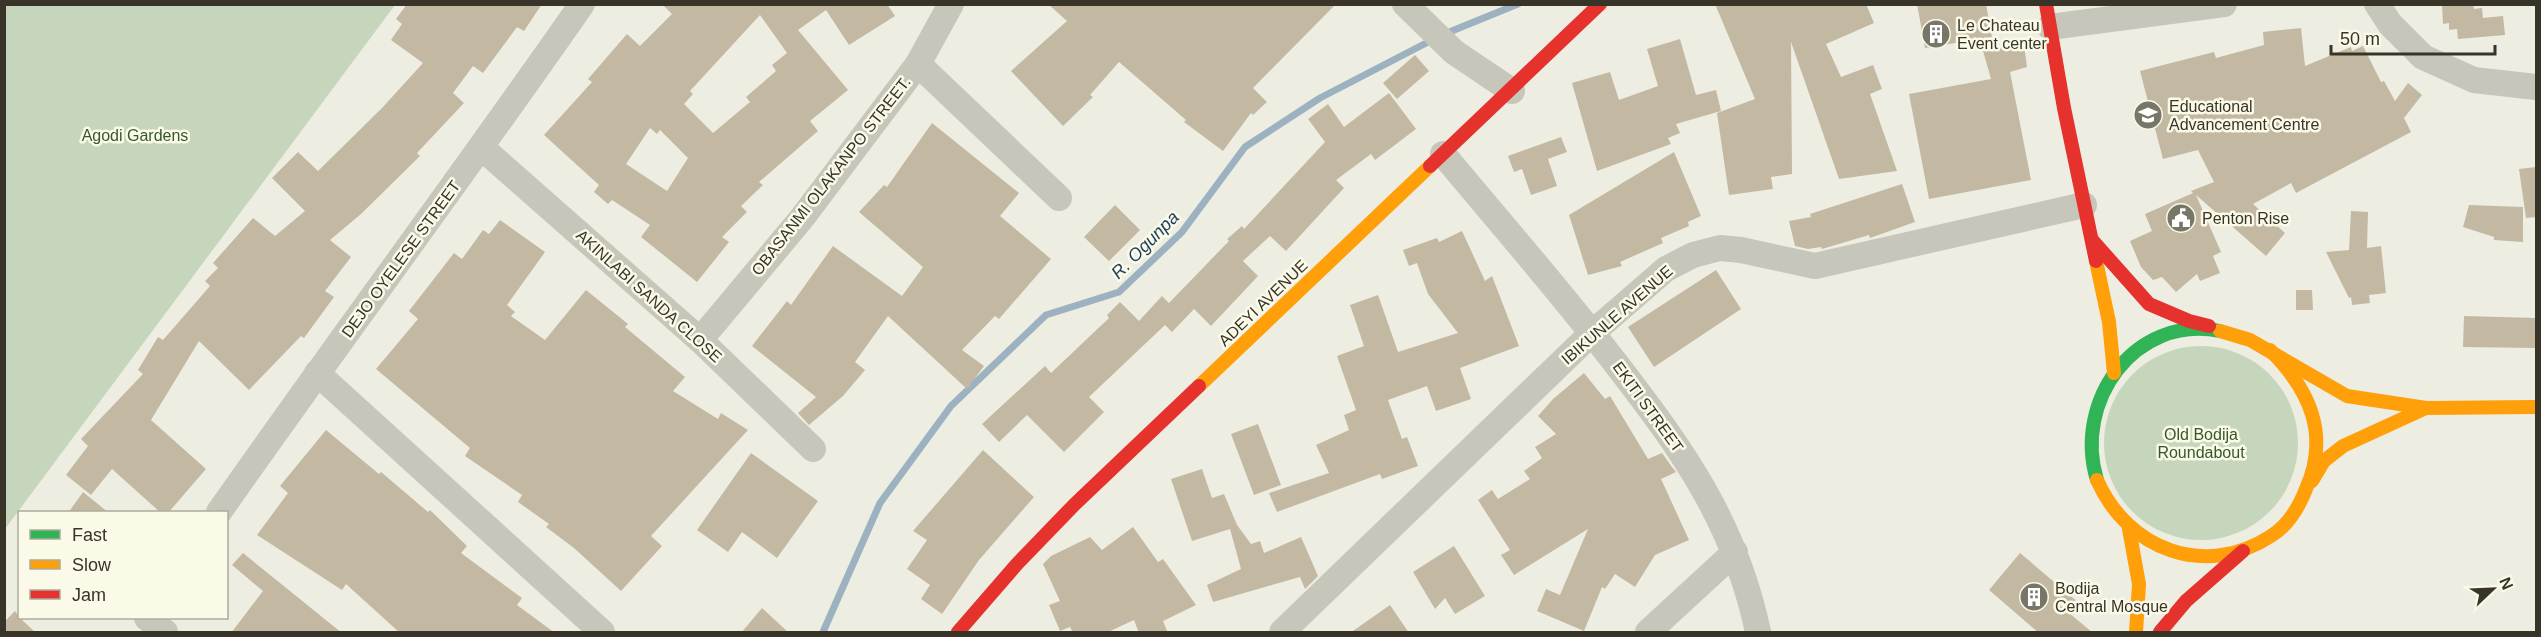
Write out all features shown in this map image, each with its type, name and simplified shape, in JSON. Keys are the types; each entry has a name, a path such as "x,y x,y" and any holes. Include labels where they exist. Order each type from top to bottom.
{"main road":[{"name":"ADEYI AVENUE","path":"967,630 1075,504 1512,91 1600,4"},
{"path":"2048,16 2109,322 2114,372"},
{"path":"2091,239 2148,304 2189,321 2235,333 2270,350 2309,377 2347,396 2426,408 2536,407"},
{"path":"2235,333 2209,329 2182,330 2156,339 2133,353 2114,372 2099,397 2091,425 2090,454 2097,482 2110,508 2129,529 2145,541 2183,556 2213,557 2243,551"},
{"path":"2270,350 2286,364 2299,381 2309,400 2318,441 2311,483"},
{"path":"2160,633 2186,601 2243,551 2272,536 2295,512 2324,461 2343,446 2426,408"},
{"path":"2129,529 2139,584 2136,633"}],"street":[{"name":"DEJO OYELESE STREET","path":"220,511 317,373 482,148 582,4"},
{"name":"OBASANMI OLAKANPO STREET.","path":"700,340 802,218 918,64 951,4"},
{"path":"2048,16 2224,4"},
{"path":"2377,4 2390,24 2423,57 2474,80 2536,87"},
{"path":"1408,8 1454,52 1512,91"},
{"path":"918,64 1059,198"},
{"name":"AKINLABI SANDA CLOSE","path":"482,148 700,340 813,449"},
{"name":"EKITI STREET","path":"1443,154 1592,333 1674,439 1711,501 1735,552 1749,591 1758,633"},
{"name":"IBIKUNLE AVENUE","path":"1282,633 1592,333 1666,269 1693,255 1720,248 1741,250 1815,266 2084,205"},
{"path":"317,373 602,633"},
{"path":"1648,633 1735,552"},
{"path":"134,633 145,619"},
{"path":"147,619 165,633"}],"green space":[{"name":"Agodi Gardens","path":"4,5 395,5 5,529"},
{"name":"Old Bodija Roundabout","path":"2201,346 2238,353 2255,362 2270,374 2282,389 2291,406 2298,443 2291,480 2282,497 2270,512 2255,524 2238,533 2201,540 2164,533 2147,524 2132,512 2120,497 2111,480 2104,443 2111,406 2120,389 2132,374 2147,362 2164,353"}],"building":[{"path":"407,4 542,4 524,31 517,27 483,73 473,66 453,93 464,103 417,153 420,156 361,214 330,240 351,257 325,291 334,297 304,338 301,336 249,390 199,341 151,420 206,469 170,511 159,511 112,469 91,495 66,475 88,446 81,439 143,374 138,370 158,337 163,340 210,286 205,281 218,268 213,263 253,218 275,236 305,211 272,178 298,152 318,171 382,108 423,63 391,40 402,24 396,19"},
{"path":"662,4 887,4 895,16 849,45 826,10 798,30 848,90 810,121 818,131 759,182 763,185 741,206 747,212 722,237 729,242 697,282 641,237 650,225 612,200 608,204 594,192 599,185 544,135 592,82 588,79 627,34 640,46 672,14","holes":["760,15 787,53 772,65 776,71 746,97 750,102 713,133 684,104 693,94 690,91","650,128 657,134 660,130 688,158 667,191 626,164"]},
{"path":"1048,4 1336,4 1253,88 1267,102 1253,115 1251,113 1223,151 1184,122 1186,120 1119,62 1090,95 1093,97 1063,126 1011,71 1067,21"},
{"path":"1715,4 1866,4 1874,23 1826,44 1841,77 1873,65 1882,89 1870,94 1897,171 1839,179 1791,42 1792,174 1771,177 1773,189 1729,195 1717,113 1755,99"},
{"name":"Le Chateau Event center","path":"1917,4 1986,4 1992,37 1925,48"},
{"path":"2442,4 2473,4 2474,9 2482,8 2483,18 2503,16 2505,35 2458,39 2457,29 2449,30 2449,23 2443,24"},
{"path":"2301,28 2305,66 2351,47 2352,51 2363,46 2381,82 2384,81 2395,101 2408,83 2422,95 2404,118 2411,132 2296,193 2291,183 2253,204 2285,233 2266,256 2196,195 2221,252 2213,256 2220,273 2200,281 2197,274 2176,292 2162,277 2153,280 2141,267 2130,241 2152,231 2145,214 2214,182 2198,150 2163,159 2140,71 2214,52 2216,58 2264,45 2263,32"},
{"path":"1680,39 1696,95 1716,90 1721,111 1676,124 1680,133 1668,138 1671,144 1597,171 1572,83 1610,72 1619,100 1658,86 1647,49"},
{"path":"2024,44 2027,67 2010,72 2031,180 1929,199 1909,94 1991,79 1983,51"},
{"path":"1415,55 1429,71 1397,99 1383,83"},
{"path":"1389,93 1416,129 1375,160 1371,154 1336,180 1344,188 1286,251 1270,236 1243,261 1258,276 1211,326 1194,309 1172,332 1165,325 1089,397 1104,412 1064,452 1027,415 999,442 982,424 1045,366 1051,373 1109,318 1107,315 1120,302 1139,321 1162,296 1169,303 1229,241 1227,239 1242,226 1244,229 1325,142 1308,119 1328,104 1344,127"},
{"path":"932,123 1019,193 1000,216 1051,259 999,319 995,316 962,350 984,366 967,389 888,316 855,362 865,370 843,396 809,425 798,413 816,397 752,346 787,301 791,305 833,246 902,296 923,267 859,212 884,185 887,187"},
{"path":"1561,137 1567,152 1548,159 1557,186 1531,195 1522,169 1514,172 1508,156"},
{"path":"1674,152 1701,216 1688,222 1689,226 1661,238 1663,243 1620,262 1622,266 1588,275 1569,215"},
{"path":"2536,167 2536,217 2526,218 2519,169"},
{"path":"1902,184 1915,222 1870,238 1869,235 1822,249 1821,247 1808,249 1795,246 1789,221 1811,217 1810,214"},
{"path":"1115,205 1140,230 1109,261 1084,237"},
{"path":"2469,205 2523,207 2523,242 2494,240 2494,237 2463,227"},
{"path":"2351,211 2368,212 2367,248 2381,246 2386,293 2369,295 2370,303 2352,305 2351,297 2349,298 2326,252 2349,250"},
{"path":"500,220 545,252 507,305 515,312 511,316 545,340 586,290 628,324 625,327 685,377 673,391 718,419 721,413 748,430 651,536 662,546 621,591 574,548 546,527 549,524 518,502 522,495 465,456 470,448 376,369 418,319 409,311 454,253 462,259 483,230 489,234"},
{"path":"1462,231 1485,281 1492,276 1519,346 1460,368 1471,399 1436,411 1427,386 1388,400 1402,439 1407,437 1418,466 1382,479 1380,474 1277,512 1269,493 1329,473 1316,445 1349,430 1344,415 1356,410 1337,356 1364,346 1350,305 1378,295 1398,352 1458,333 1428,294 1417,263 1409,266 1403,250 1437,238 1439,242"},
{"path":"1716,270 1741,309 1654,367 1628,327"},
{"path":"2296,290 2312,290 2313,310 2296,310"},
{"path":"2464,316 2536,318 2536,348 2463,347"},
{"path":"1584,373 1605,399 1610,396 1648,459 1662,453 1676,472 1661,479 1689,540 1655,555 1635,587 1615,574 1605,589 1602,587 1584,631 1537,611 1546,589 1560,595 1588,529 1514,575 1501,555 1510,550 1478,500 1492,490 1498,499 1530,479 1524,471 1542,458 1535,447 1556,434 1538,416 1553,399"},
{"path":"1258,424 1281,485 1254,495 1231,434"},
{"path":"326,430 428,512 430,510 467,546 461,553 522,598 517,605 555,633 400,633 346,584 342,590 257,535 288,493 280,486"},
{"path":"983,450 1034,497 979,560 942,614 921,599 930,585 907,569 927,540 913,531"},
{"path":"751,453 818,501 777,558 742,532 728,552 697,530"},
{"path":"1202,469 1212,498 1224,494 1237,525 1251,544 1260,541 1264,553 1301,537 1318,576 1305,589 1300,577 1213,602 1207,585 1241,569 1230,529 1192,541 1171,479"},
{"path":"83,492 107,511 69,511"},
{"path":"1133,527 1158,562 1163,559 1196,605 1163,621 1168,633 1139,633 1134,620 1106,633 1073,633 1070,627 1060,631 1049,605 1060,601 1043,564 1051,556 1090,537 1102,550"},
{"path":"1454,546 1485,596 1455,614 1445,598 1435,609 1413,572"},
{"path":"243,553 342,633 231,633 263,591 232,565"},
{"name":"Bodija Central Mosque","path":"2020,553 2079,603 2056,602 2093,633 2039,633 1989,590"},
{"path":"1390,605 1409,633 1350,633"},
{"path":"762,608 789,633 741,633"},
{"path":"15,611 18,619 21,619 36,633 4,633 4,622"}],"waterway":[{"name":"R. Ogunpa","path":"1442,35 1518,4"},
{"name":"R. Ogunpa","path":"823,632 880,503 951,406 1046,315 1119,292 1182,232 1245,147 1320,98 1432,40"}],"traffic: fast":[{"path":"2097,480 2092,451 2094,421 2103,394 2117,370 2137,350 2161,336 2189,329 2220,331"}],"traffic: slow":[{"path":"1199,386 1430,166"},
{"path":"2096,261 2109,322 2114,373"},
{"path":"2220,331 2250,340 2347,396 2426,408 2536,407"},
{"path":"2097,480 2111,504 2128,524 2148,540 2171,550 2195,556 2220,555 2246,549 2277,532 2292,516 2306,489 2313,469 2316,432 2305,397 2296,381 2270,350"},
{"path":"2312,481 2324,461 2343,446 2426,408"},
{"path":"2129,529 2139,584 2136,632"}],"traffic: jam":[{"path":"1430,166 1600,4"},
{"path":"2046,4 2064,108 2096,261"},
{"path":"2092,240 2149,304 2189,321 2209,326"},
{"path":"958,632 1017,564 1075,504 1199,386"},
{"path":"2160,632 2186,601 2243,551"}],"place":[{"name":"Le Chateau Event center","path":"1936,34"},
{"name":"Educational Advancement Centre","path":"2148,115"},
{"name":"Penton Rise","path":"2181,218"},
{"name":"Bodija Central Mosque","path":"2034,597"}]}
